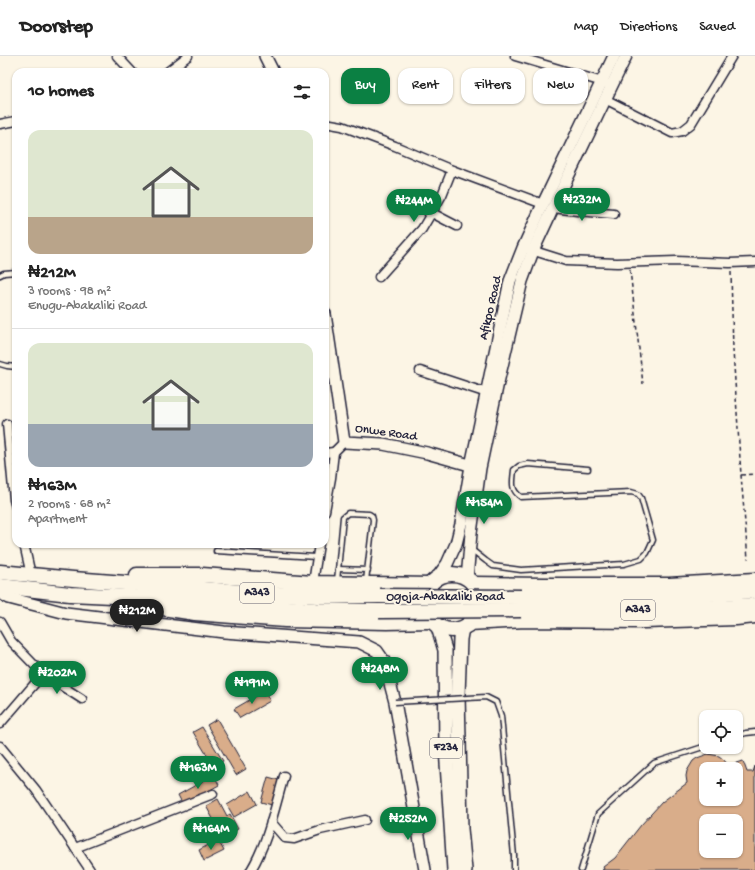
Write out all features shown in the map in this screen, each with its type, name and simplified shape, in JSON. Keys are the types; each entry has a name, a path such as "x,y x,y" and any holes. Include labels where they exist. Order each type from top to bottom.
{"highway":[{"name":"A343","path":"0,572 73,579"},
{"path":"435,624 427,614 424,607 426,592 433,582 444,576 452,574 460,576 470,582 478,594 479,605 476,615 466,626"},
{"path":"73,579 103,575 202,575 313,583 337,583 367,577 433,582"},
{"name":"Ogoja-Abakaliki Road","path":"73,579 247,592 318,596 379,596 521,603 610,610 755,605"},
{"path":"470,582 545,585 670,585 755,580"},
{"name":"A343","path":"0,586 70,594 316,610 379,611 521,603"},
{"name":"Ogoja-Abakaliki Road","path":"521,603 755,591"},
{"path":"70,594 195,614 285,620 435,624 446,629 454,630 466,626 525,620 644,621 755,616"}],"main road":[{"path":"265,56 271,68"},
{"name":"Afikpo Road","path":"470,582 470,549 475,467 487,393 510,281 528,249 606,83 614,56"},
{"name":"Afikpo Road","path":"548,206 605,99 606,83 626,56"},
{"name":"Afikpo Road","path":"433,582 447,564 456,544 499,379 528,249"},
{"name":"Onwe Road","path":"329,343 344,442 383,444 427,453 475,467"},
{"path":"0,593 9,598 66,613 224,632 359,642 377,651 384,661 394,702 424,870"},
{"name":"F234","path":"435,624 445,650 446,738 454,870"},
{"name":"F234","path":"465,870 461,829 458,695 460,639 466,626"},
{"path":"446,738 459,736"}],"street":[{"path":"117,56 128,68"},
{"path":"172,68 188,56"},
{"path":"515,56 606,83"},
{"path":"605,99 672,133 682,131 691,124 732,56"},
{"path":"0,124 12,122"},
{"path":"329,124 342,126 375,138 452,170 548,206 577,211 614,214"},
{"path":"378,277 422,229 442,195 452,170"},
{"path":"432,213 457,226"},
{"path":"528,249 566,262 755,262"},
{"path":"420,371 487,393"},
{"path":"7,424 12,478"},
{"path":"329,489 334,452 344,442"},
{"path":"329,453 334,452"},
{"path":"25,548 31,575"},
{"path":"313,583 318,548"},
{"path":"0,622 11,641 43,674 82,699"},
{"path":"0,724 43,674"},
{"path":"0,746 36,790 90,870"},
{"path":"251,870 263,846 284,776"},
{"path":"75,848 213,794"},
{"path":"271,822 285,838 294,839 320,830 365,820"}],"lane":[{"path":"0,275 12,273"},
{"path":"0,364 12,367"},
{"path":"470,549 493,566 521,570 624,564 641,558 647,553 653,540 641,498 638,494 631,492 521,497 516,494 513,488 514,470 519,466 528,464 588,469"},
{"path":"337,583 338,569 343,517 348,513 369,514 372,516 373,520 367,577 338,569"},
{"path":"216,551 316,557"},
{"path":"394,702 486,697 496,702 501,716 514,870"},
{"path":"743,734 755,732"},
{"path":"581,870 598,814 654,763 699,748"}],"path":[{"path":"629,262 643,384"},
{"path":"730,263 733,350 748,559"},
{"path":"741,474 755,474"}],"building":[{"path":"265,691 270,701 240,718 234,709"},
{"path":"217,719 246,769 236,775 207,725"},
{"path":"202,727 223,761 214,767 193,732"},
{"path":"708,754 719,756 726,762 699,762 699,806 743,806 743,762 740,762 743,761 747,772 753,772 755,766 755,870 602,870 604,869 603,867 615,858 641,825 662,802 687,783 687,771 693,761"},
{"path":"214,775 219,785 183,805 178,795"},
{"path":"268,777 279,780 272,805 261,802"},
{"path":"250,791 257,804 234,817 227,805"},
{"path":"218,799 227,816 230,814 238,829 223,837 206,806"},
{"path":"218,840 224,851 204,861 199,850"}]}
